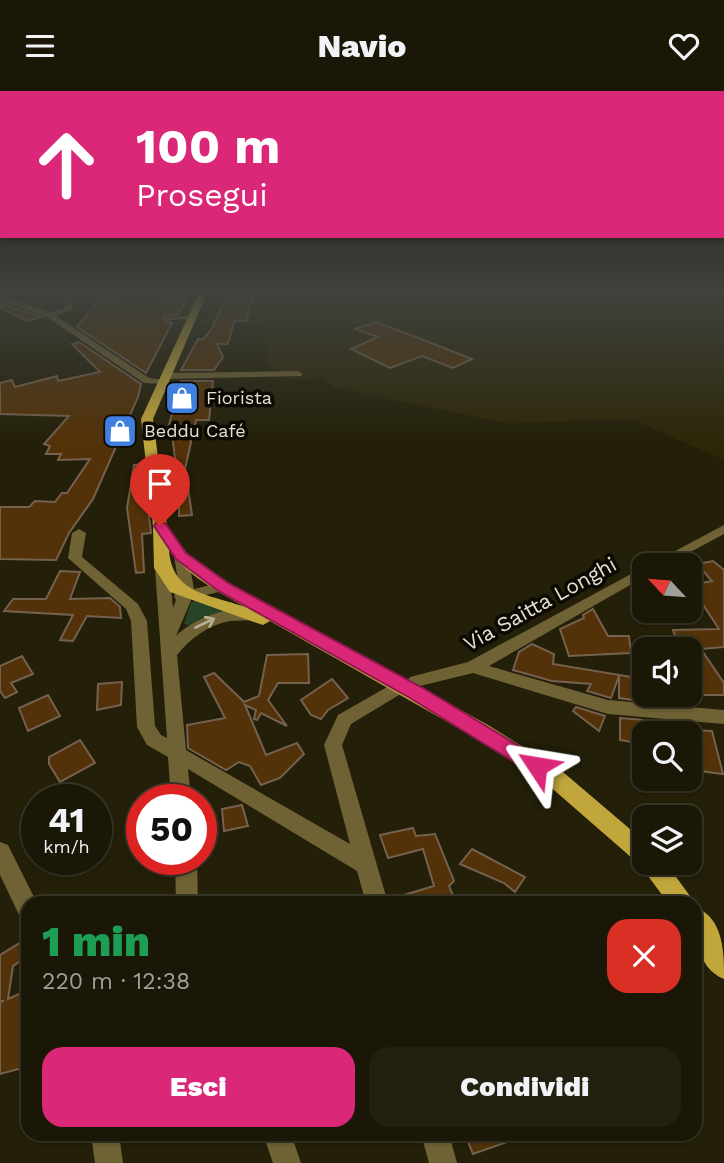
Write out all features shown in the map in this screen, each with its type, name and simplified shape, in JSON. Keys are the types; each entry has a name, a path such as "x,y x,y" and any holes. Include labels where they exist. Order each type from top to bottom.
{"main road":[{"path":"180,343 147,419 160,526 162,568 170,582 188,592 315,640"},
{"path":"160,526 181,556 223,587 315,640 416,693 555,778 632,845"},
{"path":"661,875 678,896"},
{"path":"702,930 724,966"}],"street":[{"path":"91,343 147,381 298,374"},
{"path":"679,553 724,529"},
{"path":"79,533 75,558 133,607 139,621 146,727 154,740 367,865"},
{"path":"169,645 188,592 189,580 181,556"},
{"path":"162,568 180,784"},
{"name":"Via Saitta Longhi","path":"416,681 473,667 632,578"},
{"path":"167,608 174,600 188,592 223,587"},
{"path":"169,645 201,624 218,617 253,615"},
{"path":"473,667 608,707 724,717"},
{"path":"375,896 333,745 344,720 393,691"},
{"path":"0,852 22,896"},
{"path":"186,875 187,896"},
{"path":"106,1141 109,1163"},
{"path":"280,1141 288,1163"},
{"path":"437,1141 443,1163"}],"shaded area":[{"path":"265,343 724,343 724,460 633,420 504,423 333,387 324,378 328,375 309,380 284,379 269,365"}],"green space":[{"path":"198,601 228,611 203,617 189,625 184,624 191,602"}],"building":[{"path":"81,343 141,384 138,397 93,499 69,533 56,560 0,559 0,507 29,507 35,501 55,502 62,493 67,493 90,459 58,460 61,454 46,454 50,446 44,444 69,416 0,414 0,383 12,380 15,387 57,376 58,381 100,372 72,344"},
{"path":"101,343 162,343 146,373"},
{"path":"196,343 228,343 217,344 223,357 214,370 181,370"},
{"path":"364,343 431,343 472,359 453,368 422,356 390,368 351,349"},
{"path":"181,381 213,381 209,420 196,420 185,469 192,515 179,516 172,434 168,428 175,404 172,401 179,392 176,390"},
{"path":"143,464 151,533 142,534 144,572 136,573 127,508 134,465"},
{"path":"713,561 724,570 724,647 702,649 702,637 646,637 675,636 673,630 719,629 702,603 702,583 712,581 702,570 702,563"},
{"path":"60,571 80,572 70,599 110,598 120,607 121,618 87,616 73,641 60,640 73,615 4,611 13,599 46,599"},
{"path":"593,609 608,636 629,636 631,653 569,656 560,629 584,618 583,615"},
{"path":"532,644 554,654 553,664 632,677 632,700 619,698 619,676 611,698 587,691 591,684 552,681 513,670 519,652"},
{"path":"702,650 724,683 724,695 702,695"},
{"path":"308,654 309,683 278,683 268,700 287,726 261,713 257,720 254,719 256,710 245,705 266,755 297,743 304,754 280,778 261,785 250,766 239,762 226,770 188,748 187,725 225,718 204,677 214,673 244,702 259,696 267,655"},
{"path":"22,656 33,674 11,683 17,692 5,698 0,691 0,666"},
{"path":"332,679 348,698 328,710 321,719 311,715 301,700"},
{"path":"122,682 121,705 97,710 98,684"},
{"path":"48,695 60,716 28,731 19,708"},
{"path":"576,707 605,716 599,731 573,711"},
{"path":"620,718 655,721 632,721 632,742 620,740"},
{"path":"702,731 712,731 723,774 702,771"},
{"path":"80,740 95,763 60,782 49,764 49,757"},
{"path":"242,805 248,826 224,831 222,809"},
{"path":"413,828 416,836 435,834 454,881 449,886 453,896 400,896 434,886 423,849 388,858 380,835"},
{"path":"472,849 525,877 515,892 504,883 460,864"},
{"path":"21,942 21,961 13,966 8,999 21,993 21,1068 0,1074 0,1002 4,1001 0,1001 0,955"},
{"path":"468,1141 510,1141 473,1154"}],"place":[{"name":"Fiorista","path":"182,398"},
{"name":"Beddu Café","path":"120,431"}],"route":[{"path":"160,526 181,556 223,587 315,640 393,679 537,766"}]}
